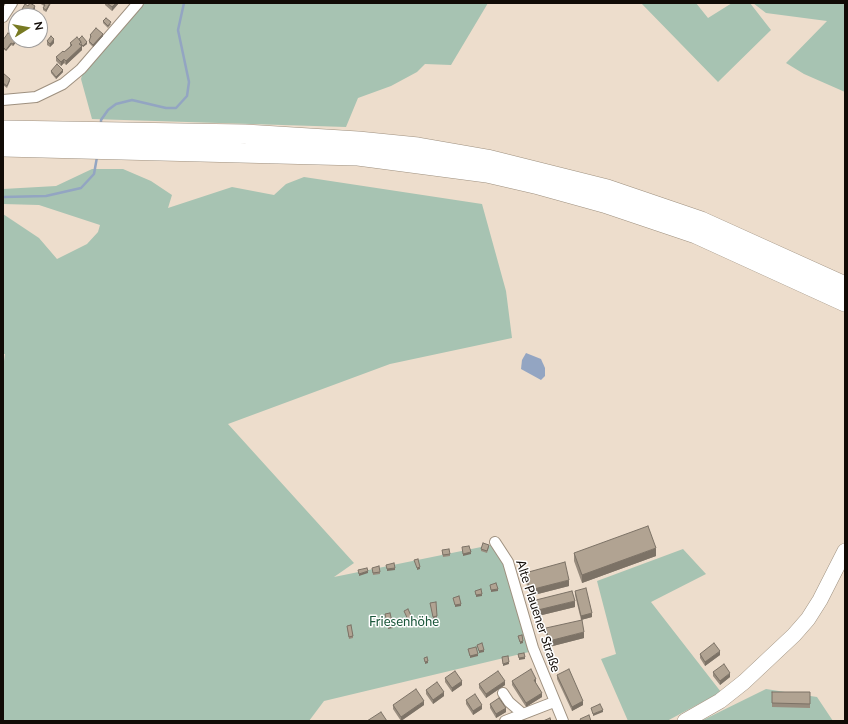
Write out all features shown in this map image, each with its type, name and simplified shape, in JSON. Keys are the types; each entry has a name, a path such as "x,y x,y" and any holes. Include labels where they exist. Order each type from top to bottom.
{"highway":[{"path":"3,130 245,134 358,141 418,148 487,159 540,171 607,189 701,220 845,286"},
{"path":"3,147 358,156 487,173 539,185 604,203 696,234 845,302"}],"main road":[{"path":"685,721 720,701 744,682 794,635 808,619 820,600 845,551"}],"street":[{"path":"3,17 12,3"},
{"path":"3,100 36,97 63,84 81,69 138,3"},
{"name":"Alte Plauener Straße","path":"495,542 508,562 533,648 563,721"},
{"path":"503,693 508,702 523,714"},
{"path":"505,721 554,702"}],"green space":[{"path":"142,3 488,3 451,65 425,64 417,72 391,86 358,98 346,127 92,119 81,79 83,72"},
{"path":"641,3 696,3 708,18 732,3 750,3 771,30 718,82"},
{"path":"753,3 845,3 845,92 804,74 786,63 827,21 766,13"},
{"name":"Friesenhöhe","path":"92,169 123,169 151,181 172,195 168,208 232,187 274,195 286,184 304,177 482,204 506,291 512,338 390,364 228,424 354,563 334,577 491,545 502,560 529,652 324,701 309,721 3,721 3,368 5,354 3,354 3,214 39,238 57,259 87,244 98,232 100,225 39,205 3,204 3,189 56,186"},
{"path":"683,549 706,574 651,602 721,692 667,721 628,721 601,659 616,654 597,581"},
{"path":"766,689 817,697 833,721 701,721"}],"water":[{"path":"526,353 541,359 545,368 545,376 541,380 521,369 522,360"}],"building":[{"path":"30,3 35,6 34,8 23,8 25,4 28,6"},
{"path":"42,3 50,3 47,8 43,8 45,5"},
{"path":"107,3 116,3 112,7"},
{"path":"106,18 111,22 108,26 103,21"},
{"path":"96,28 103,34 93,45 89,41 90,35"},
{"path":"8,33 8,47 6,50 3,47 3,40"},
{"path":"51,36 54,39 50,44 48,40"},
{"path":"82,36 87,42 83,46 79,39"},
{"path":"77,37 81,42 79,44 82,46 66,61 64,59 61,62 56,57 69,48 72,45 70,43"},
{"path":"57,64 63,70 56,77 51,71"},
{"path":"3,73 10,79 7,86 3,83"},
{"path":"648,526 656,548 582,575 574,553"},
{"path":"483,543 489,545 487,551 481,549"},
{"path":"469,546 471,552 463,554 462,547"},
{"path":"449,549 450,554 443,555 442,550"},
{"path":"418,559 420,567 417,568 414,560"},
{"path":"565,562 569,580 530,590 525,573"},
{"path":"394,563 395,568 387,569 386,565"},
{"path":"379,566 380,572 373,573 372,568"},
{"path":"367,568 368,571 359,574 358,570"},
{"path":"496,583 498,589 491,590 490,585"},
{"path":"586,588 592,613 581,616 575,591"},
{"path":"481,589 482,594 476,595 475,591"},
{"path":"572,591 575,601 538,610 536,600"},
{"path":"459,596 461,604 455,605 453,598"},
{"path":"436,602 437,616 433,617 430,603"},
{"path":"408,609 413,620 409,622 404,611"},
{"path":"390,613 393,626 388,627 385,614"},
{"path":"582,620 584,632 549,641 546,628"},
{"path":"351,625 353,636 349,637 347,626"},
{"path":"522,635 523,641 520,642 518,636"},
{"path":"482,643 484,650 479,651 477,645"},
{"path":"714,643 720,651 705,662 700,654"},
{"path":"476,647 478,654 470,656 468,649"},
{"path":"524,653 525,657 519,658 518,654"},
{"path":"508,656 509,662 503,664 502,657"},
{"path":"427,657 428,661 425,662 424,658"},
{"path":"724,664 730,673 720,681 713,672"},
{"path":"531,669 536,679 534,680 542,693 526,703 512,681"},
{"path":"569,669 583,701 572,707 557,675"},
{"path":"455,671 462,681 452,688 445,678"},
{"path":"498,671 505,681 486,694 479,684"},
{"path":"437,682 444,692 433,700 426,690"},
{"path":"416,689 424,701 401,717 393,705"},
{"path":"772,692 810,692 810,704 772,703"},
{"path":"475,694 482,705 473,711 466,700"},
{"path":"499,698 506,708 496,714 490,704"},
{"path":"600,704 603,710 593,714 591,708"},
{"path":"381,712 387,721 367,721"},
{"path":"589,715 591,721 581,721 580,719"},
{"path":"550,718 551,721 543,721"}],"waterway":[{"path":"101,124 101,120 108,110 116,104 132,100 166,108 176,108 187,96 189,82 178,30 184,3"},
{"path":"3,197 46,196 81,188 94,174 97,157"}]}
